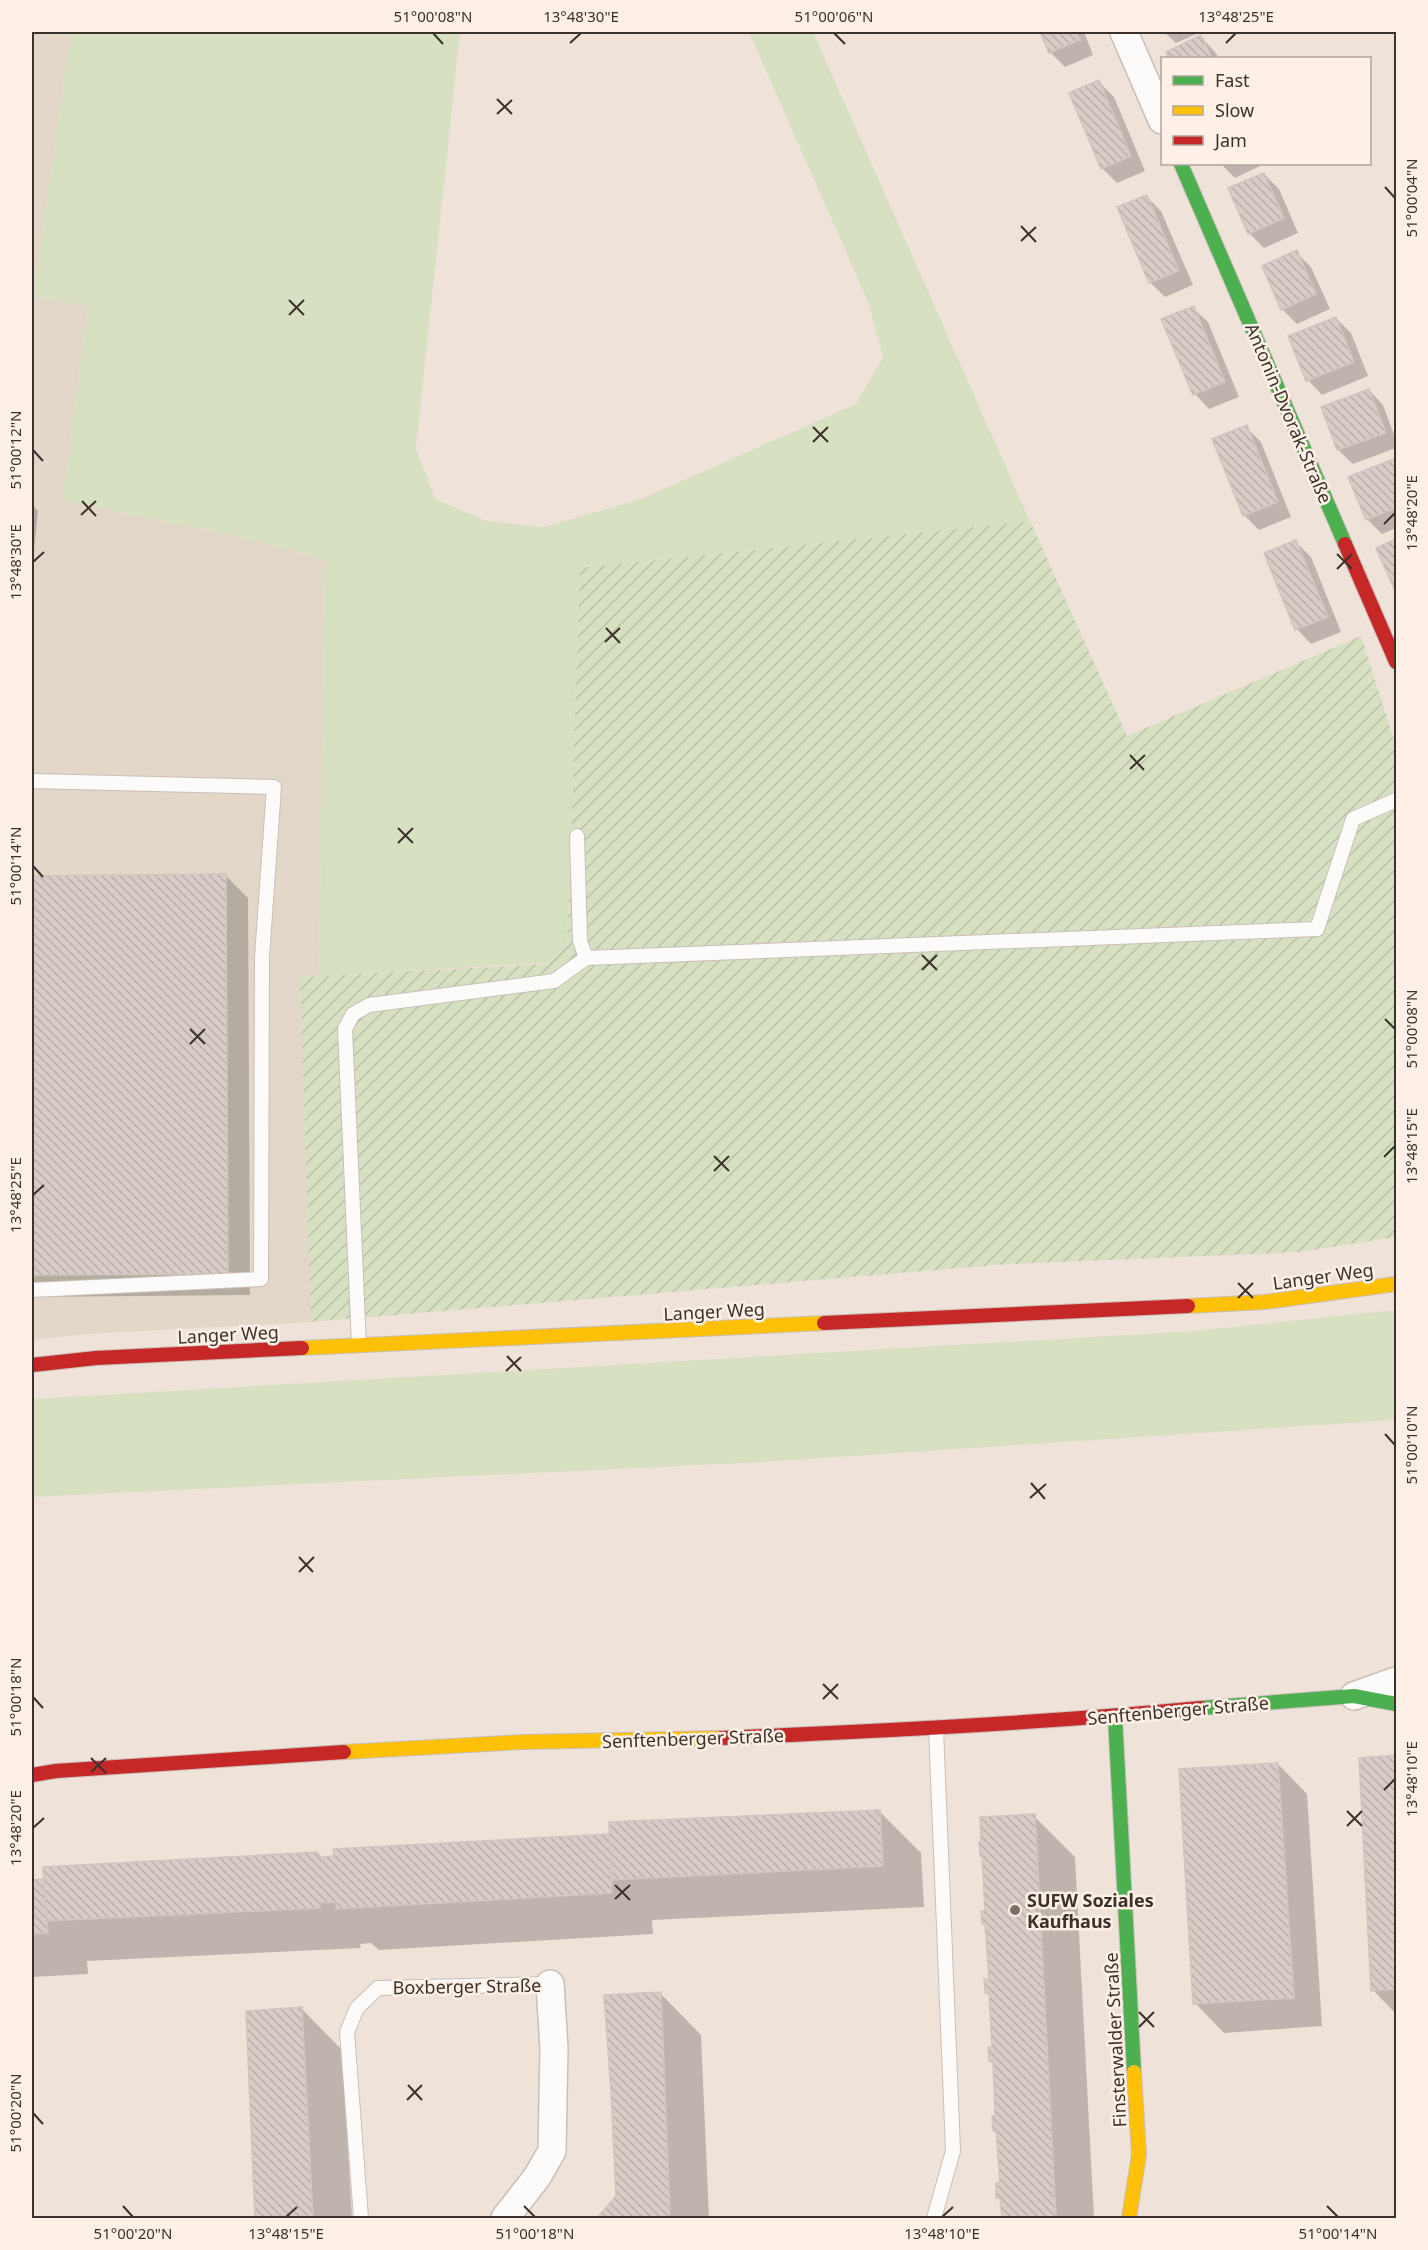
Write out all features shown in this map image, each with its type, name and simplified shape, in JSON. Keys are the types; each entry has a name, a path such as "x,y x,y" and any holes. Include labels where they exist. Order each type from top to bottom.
{"street":[{"path":"1124,32 1161,118"},
{"name":"Antonin-Dvorak-Straße","path":"1181,165 1396,662"},
{"name":"Langer Weg","path":"32,1365 96,1358 1265,1302 1396,1284"},
{"name":"Senftenberger Straße","path":"1354,1696 1396,1681"},
{"name":"Senftenberger Straße","path":"32,1775 56,1771 320,1753 523,1742 702,1739 936,1728 1354,1696 1396,1704"},
{"name":"Finsterwalder Straße","path":"1115,1716 1139,2155 1130,2218"},
{"name":"Boxberger Straße","path":"505,2218 537,2177 552,2151 554,2048 550,1984"}],"lane":[{"path":"32,781 274,787 262,957 261,1279 32,1290"},
{"path":"359,1346 345,1029 353,1014 369,1005 554,981 586,958 1317,929 1353,819 1396,800"},
{"path":"577,836 580,941 586,958"},
{"path":"934,2218 953,2151 936,1728"},
{"name":"Boxberger Straße","path":"361,2218 347,2032 357,2008 378,1988 550,1984"}],"shaded area":[{"path":"32,32 71,32 34,296 88,306 63,500 231,535 325,559 319,976 300,977 311,1322 87,1334 32,1340"}],"green space":[{"path":"71,32 460,32 416,448 435,499 486,521 544,527 641,499 856,404 883,358 869,304 749,32 813,32 1030,521 580,568 567,947 547,963 319,976 325,559 231,535 63,500 88,306 34,296"},
{"path":"1030,521 1127,736 1361,636 1396,746 1396,1237 1300,1252 1009,1264 311,1322 300,977 547,964 567,947 580,568"},
{"path":"1396,1310 1396,1420 763,1462 32,1497 32,1399 1194,1331"}],"building":[{"path":"1040,32 1076,32 1080,40 1049,53"},
{"path":"1201,35 1212,57 1168,57 1166,52"},
{"path":"1099,80 1131,156 1101,169 1069,93"},
{"path":"1264,173 1284,218 1248,234 1228,188"},
{"path":"1147,195 1179,271 1149,283 1117,207"},
{"path":"1297,250 1316,294 1281,310 1262,266"},
{"path":"1194,306 1225,382 1193,395 1161,319"},
{"path":"1336,317 1354,362 1306,381 1288,336"},
{"path":"1369,389 1386,433 1337,450 1321,407"},
{"path":"1247,425 1278,502 1243,516 1212,439"},
{"path":"1396,458 1396,508 1366,520 1348,477"},
{"path":"1396,539 1396,590 1395,591 1376,548"},
{"path":"1296,540 1328,617 1295,630 1264,553"},
{"path":"226,874 228,1274 32,1275 32,876"},
{"path":"1396,1755 1396,1989 1371,1991 1359,1758"},
{"path":"1278,1763 1294,1998 1193,2004 1179,1769"},
{"path":"880,1810 883,1866 611,1880 609,1822"},
{"path":"1035,1814 1056,2218 1002,2218 1000,2198 996,2198 996,2183 1000,2183 996,2131 993,2131 992,2116 995,2116 993,2061 989,2061 988,2047 992,2047 989,1993 985,1993 984,1979 989,1979 985,1924 982,1924 981,1911 985,1911 979,1842 981,1842 980,1817"},
{"path":"609,1834 612,1893 336,1909 336,1902 320,1903 320,1908 46,1921 43,1867 318,1852 319,1857 334,1856 333,1849"},
{"path":"44,1879 48,1933 32,1934 32,1880"},
{"path":"661,1992 670,2218 597,2218 616,2196 604,1995"},
{"path":"302,2007 313,2218 255,2218 246,2011"}],"traffic: fast":[{"path":"1181,165 1345,544"},
{"path":"1201,1708 1354,1696 1396,1704"},
{"path":"1115,1716 1134,2072"}],"traffic: slow":[{"path":"1188,1306 1265,1302 1396,1284"},
{"path":"302,1348 824,1323"},
{"path":"344,1752 523,1742 721,1738"},
{"path":"1129,2218 1139,2155 1134,2072"}],"traffic: jam":[{"path":"1345,544 1396,662"},
{"path":"824,1323 1188,1306"},
{"path":"32,1365 96,1358 302,1348"},
{"path":"721,1738 962,1726 1201,1708"},
{"path":"32,1775 56,1771 344,1752"}],"place":[{"name":"SUFW Soziales Kaufhaus","path":"1015,1910"}]}
